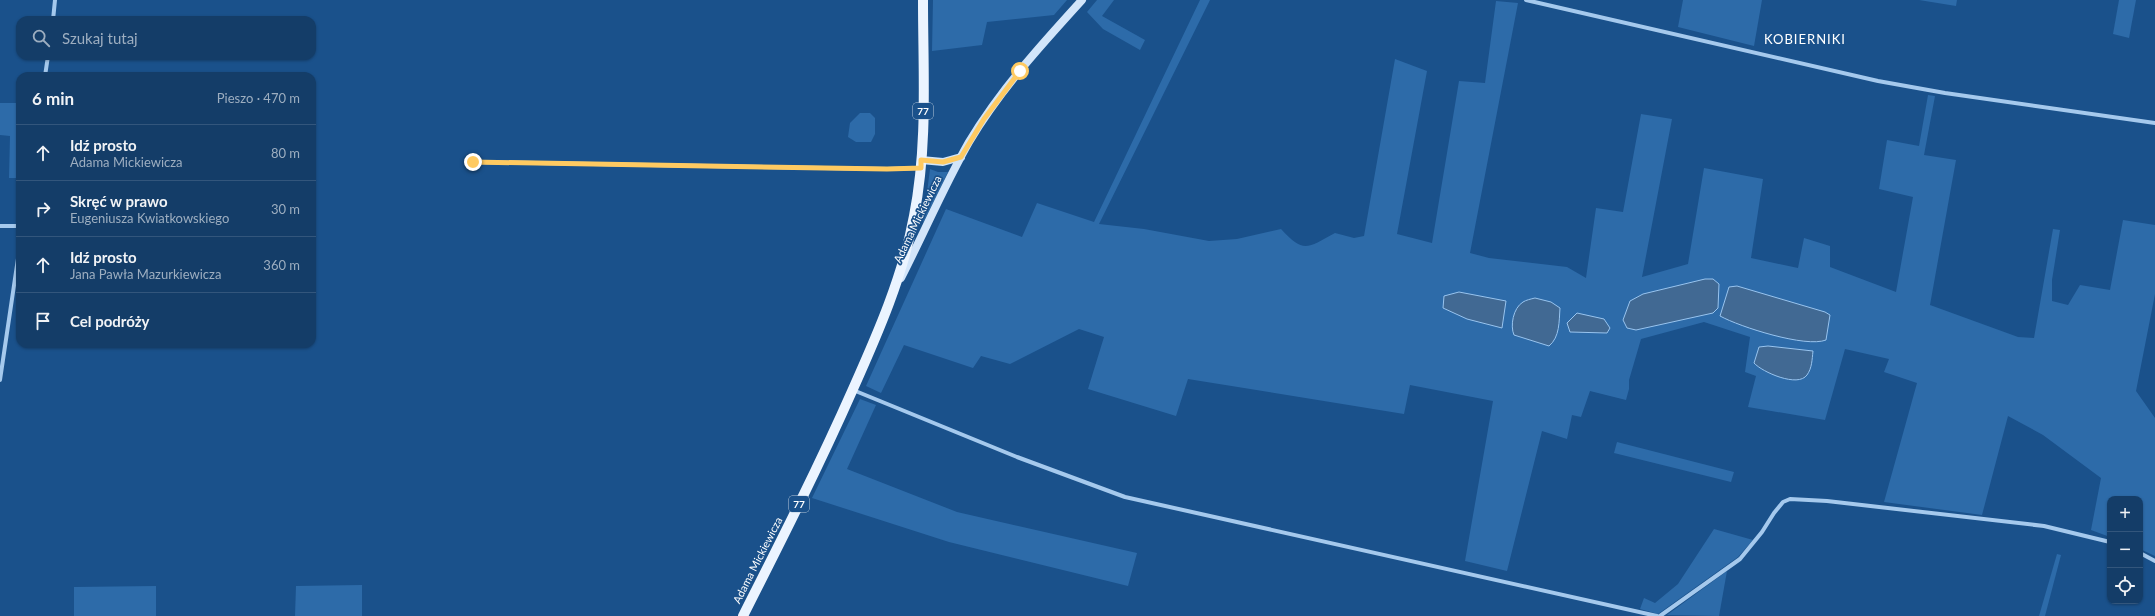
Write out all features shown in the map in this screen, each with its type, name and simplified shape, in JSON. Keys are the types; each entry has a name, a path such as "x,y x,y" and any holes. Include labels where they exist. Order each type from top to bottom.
{"main road":[{"name":"77","path":"921,164 923,0"},
{"name":"Adama Mickiewicza","path":"743,616 815,472 853,390 892,297 913,223 921,164"}],"street":[{"path":"54,16 56,0"},
{"name":"Adama Mickiewicza","path":"892,297 961,157 977,130 1004,91 1082,0"},
{"path":"1526,0 1878,81 1945,93 2155,123"},
{"path":"46,72 47,60"},
{"path":"473,162 887,169 943,162 961,157"},
{"path":"0,226 16,226"},
{"path":"0,380 16,272"},
{"path":"853,390 1017,458 1125,497 1641,614 1657,616"},
{"path":"1660,616 1740,559 1783,502 1790,499 1827,501 2044,526 2107,541"},
{"path":"2143,555 2155,561"}],"shaded area":[{"path":"933,0 1067,0 1054,15 987,22 982,45 932,51"},
{"path":"1097,0 1114,0 1102,16 1145,40 1140,50 1103,29 1087,12"},
{"path":"1200,0 1210,0 1099,224 1144,229 1209,241 1237,239 1281,229 1295,242 1306,246 1312,245 1335,233 1354,238 1364,236 1395,59 1427,71 1397,234 1432,243 1459,81 1485,83 1496,1 1518,3 1470,253 1489,258 1567,267 1586,278 1596,208 1623,212 1641,114 1672,119 1642,277 1688,264 1704,168 1763,179 1751,258 1798,268 1804,238 1830,246 1830,267 1896,292 1913,197 1879,189 1887,140 1919,146 1928,95 1935,96 1924,155 1956,160 1930,305 2018,337 2034,338 2053,229 2060,230 2052,280 2052,301 2068,305 2080,285 2110,290 2123,220 2155,225 2155,294 2136,391 2155,418 2155,556 2143,550 2143,496 2107,496 2107,536 2091,530 2101,478 2043,435 2008,416 1982,515 1884,502 1917,383 1884,372 1889,359 1845,349 1825,420 1748,407 1756,376 1745,372 1750,337 1704,322 1641,339 1629,380 1629,389 1626,400 1590,391 1581,417 1572,415 1567,439 1542,431 1507,571 1465,561 1493,401 1410,385 1404,414 1188,379 1176,416 1088,389 1104,337 1079,329 1010,364 981,356 973,368 904,345 881,393 866,386 946,209 1022,237 1037,203 1094,222"},
{"path":"1683,0 1762,0 1754,46 1678,27"},
{"path":"1919,0 1957,0 1956,6"},
{"path":"2119,0 2136,0 2129,38 2113,34"},
{"path":"0,103 16,103 16,178 9,178 10,136 0,135"},
{"path":"860,113 870,113 875,118 875,134 871,142 856,142 848,137 850,123"},
{"path":"930,169 938,172 948,172 923,223"},
{"path":"1705,279 1713,279 1719,284 1718,308 1713,313 1636,330 1627,328 1623,320 1630,301 1643,294"},
{"path":"1737,286 1825,312 1830,315 1826,340 1817,342 1789,339 1742,326 1720,316 1729,287"},
{"path":"1459,292 1506,301 1502,328 1467,319 1443,308 1444,296"},
{"path":"1535,298 1551,302 1560,308 1557,333 1553,342 1549,346 1514,335 1512,322 1517,308 1524,301"},
{"path":"1577,313 1604,319 1610,328 1607,333 1570,332 1567,323"},
{"path":"1768,346 1813,351 1811,367 1807,375 1802,379 1788,379 1772,374 1758,367 1754,363 1759,347"},
{"path":"860,399 876,405 847,469 957,512 1137,553 1128,586 949,542 812,498"},
{"path":"1617,442 1734,472 1731,482 1614,453"},
{"path":"1714,529 1753,540 1738,557 1658,614 1640,609 1644,598 1655,603 1678,584"},
{"path":"2057,554 2061,555 2045,616 2039,616"},
{"path":"1727,571 1719,616 1667,615"},
{"path":"362,585 362,616 295,616 296,586"},
{"path":"156,586 156,616 74,616 74,587"}],"district":[{"name":"KOBIERNIKI","path":"1805,39"}],"route":[{"path":"473,162 887,169 921,168 921,160 943,162 961,157 984,119 1020,71"}]}
